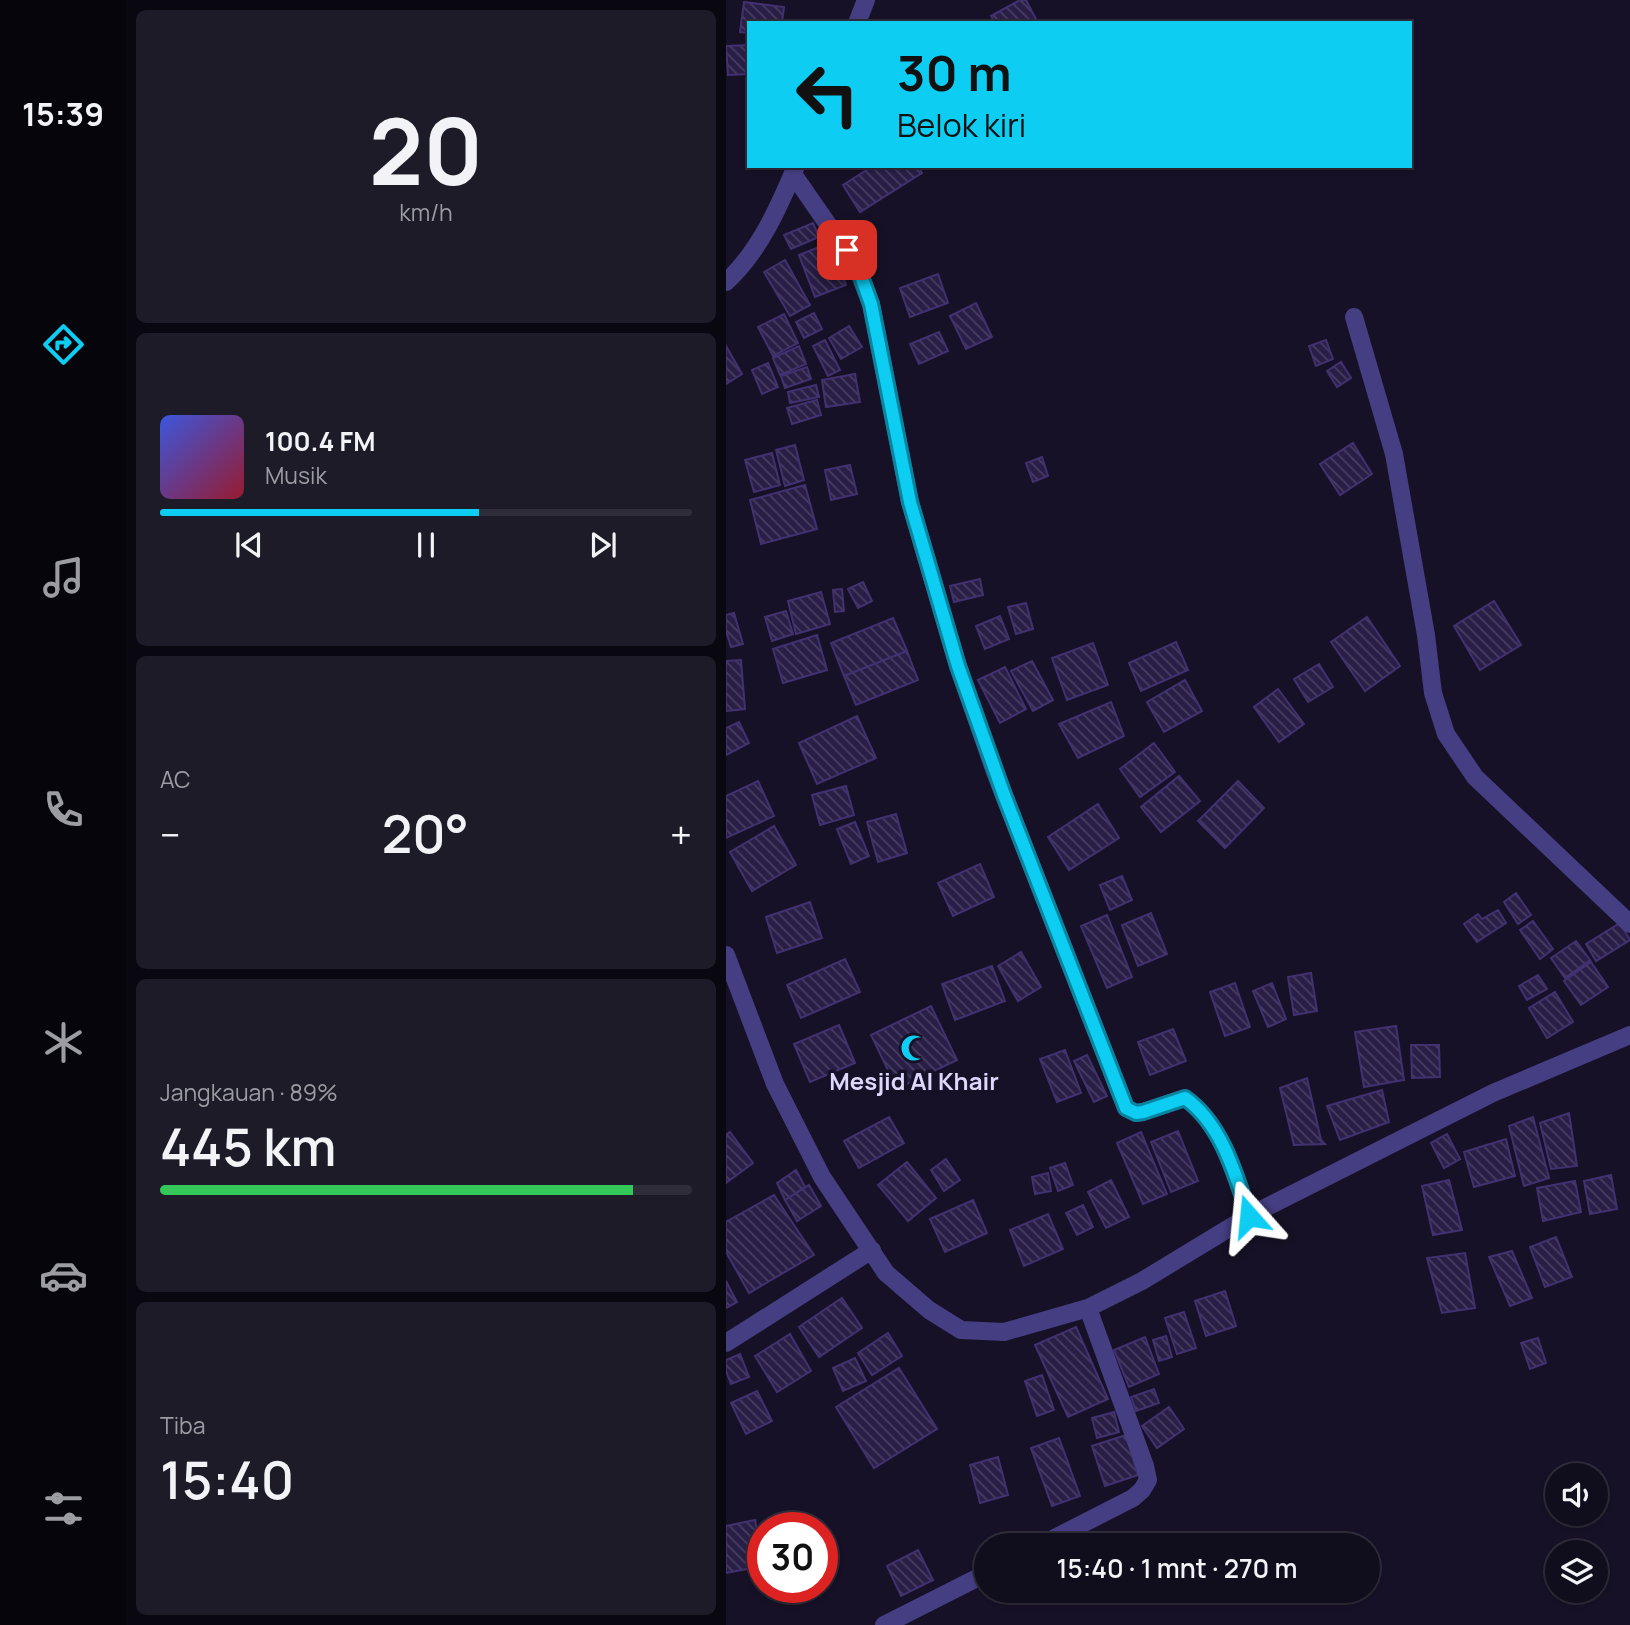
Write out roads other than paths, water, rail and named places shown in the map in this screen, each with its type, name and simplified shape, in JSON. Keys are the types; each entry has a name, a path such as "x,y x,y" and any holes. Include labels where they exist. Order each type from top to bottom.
{"street":[{"path":"858,21 866,0"},
{"path":"726,282 752,253 795,170 857,265 871,304 910,502 958,666 1000,785 1126,1108 1136,1113 1143,1112 1185,1098 1198,1107 1212,1127 1234,1170 1249,1216"},
{"path":"1354,317 1394,454 1426,635 1433,693 1446,734 1475,777 1630,924"},
{"path":"726,955 776,1084 822,1177 886,1273 929,1310 962,1330 1004,1332 1088,1308 1142,1281 1249,1216 1493,1093 1630,1035"},
{"path":"726,1343 872,1250"},
{"path":"1064,1533 1133,1498 1148,1480 1088,1308"},
{"path":"884,1625 974,1580"}],"place":[{"name":"Mesjid Al Khair","path":"914,1048"}]}
